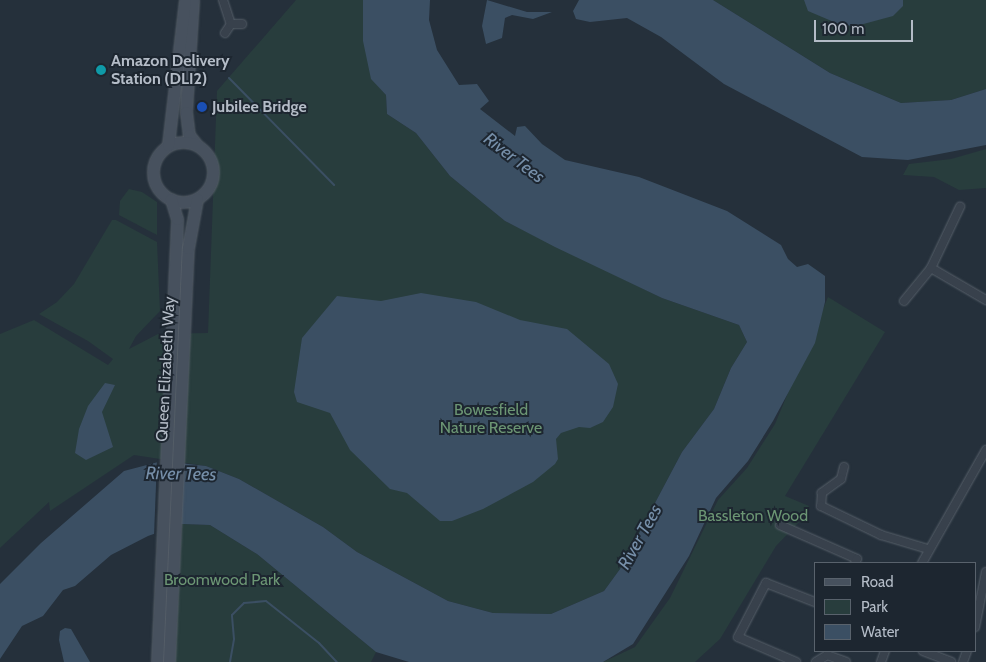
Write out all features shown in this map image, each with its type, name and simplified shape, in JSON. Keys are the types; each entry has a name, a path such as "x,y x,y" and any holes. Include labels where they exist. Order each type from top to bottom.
{"street":[{"path":"168,145 185,0"},
{"path":"193,0 186,112 189,135 207,153 213,170 209,186 197,199 186,202 171,200 159,191 152,175 155,158 168,145 186,141 197,145"},
{"path":"223,0 231,24"},
{"path":"231,24 242,24"},
{"path":"225,33 231,24"},
{"name":"Queen Elizabeth Way","path":"169,662 188,248 197,199"},
{"name":"Queen Elizabeth Way","path":"156,662 163,558 177,219 171,200"},
{"path":"904,301 931,268 960,207"},
{"path":"931,268 986,300"},
{"path":"922,562 928,549 986,450"},
{"path":"844,467 841,479 822,493 822,506 881,535 928,549"},
{"path":"841,479 850,483"},
{"path":"780,525 857,559 856,562"},
{"path":"976,624 982,607 986,572"},
{"path":"793,661 738,637 766,583 814,602"},
{"path":"925,652 950,662"},
{"path":"816,662 823,653 846,662"}],"green space":[{"name":"Bowesfield Nature Reserve","path":"296,0 363,0 378,86 386,95 387,114 416,133 450,176 505,221 662,298 739,325 747,342 731,368 714,409 682,452 620,569 604,591 551,614 493,613 448,601 357,552 323,527 239,479 206,466 134,455 50,511 49,502 0,548 0,334 34,320 108,365 113,359 88,341 39,314 57,302 74,284 112,220 116,220 157,242 160,311 136,336 129,349 158,334 208,333 217,91"},
{"path":"713,0 986,0 986,89 951,100 901,103 830,73"},
{"path":"986,149 986,188 959,190 934,177 903,175 909,164 951,159"},
{"path":"129,189 142,192 157,202 157,235 119,215 120,201"},
{"name":"Bassleton Wood","path":"828,297 885,332 785,496 809,506 803,518 776,546 720,639 695,662 603,662 635,647 670,598 718,500 747,468 775,424"},
{"name":"Broomwood Park","path":"182,524 210,525 257,554 376,652 371,662 175,662"}],"water":[{"name":"River Tees","path":"363,0 430,0 429,20 437,50 459,85 477,84 489,101 480,109 515,136 517,127 525,126 542,144 565,160 639,177 727,211 781,245 788,259 797,267 808,264 825,276 825,302 815,343 773,421 748,461 716,498 689,556 633,644 603,662 409,662 376,652 257,554 210,525 182,524 148,536 111,555 75,586 63,590 43,616 22,626 0,659 0,584 41,543 124,471 162,461 206,466 239,479 323,527 357,552 448,601 493,613 551,614 604,591 620,569 682,452 714,409 731,368 747,342 739,325 662,298 555,247 505,221 450,176 416,133 387,114 386,95 371,79 363,41"},
{"path":"487,0 527,12 552,12 533,19 512,15 505,18 502,38 486,44 482,26"},
{"path":"579,0 713,0 830,73 901,103 951,100 986,89 986,145 908,160 862,157 724,84 661,37 627,18 590,22 576,19 573,11"},
{"path":"804,0 903,0 903,6 893,16 856,26 841,25 808,11"},
{"path":"421,293 476,302 520,320 567,329 609,364 618,384 613,407 603,422 590,428 579,427 561,433 556,439 558,459 555,464 533,482 483,509 452,521 440,521 407,493 390,489 350,450 330,413 297,402 294,392 302,338 337,296 381,301"},
{"path":"105,383 115,385 102,412 113,447 86,460 75,453 79,429 88,406"},
{"path":"65,628 71,629 90,662 64,662 59,640 60,631"}],"pier":[{"path":"157,460 184,461 181,527 154,536"}],"waterway":[{"path":"229,78 334,185"},
{"path":"230,662 234,639 232,615 244,603 266,601 319,643 337,662"}],"place":[{"name":"Amazon Delivery Station (DLI2)","path":"101,70"},
{"name":"Jubilee Bridge","path":"202,107"}]}
